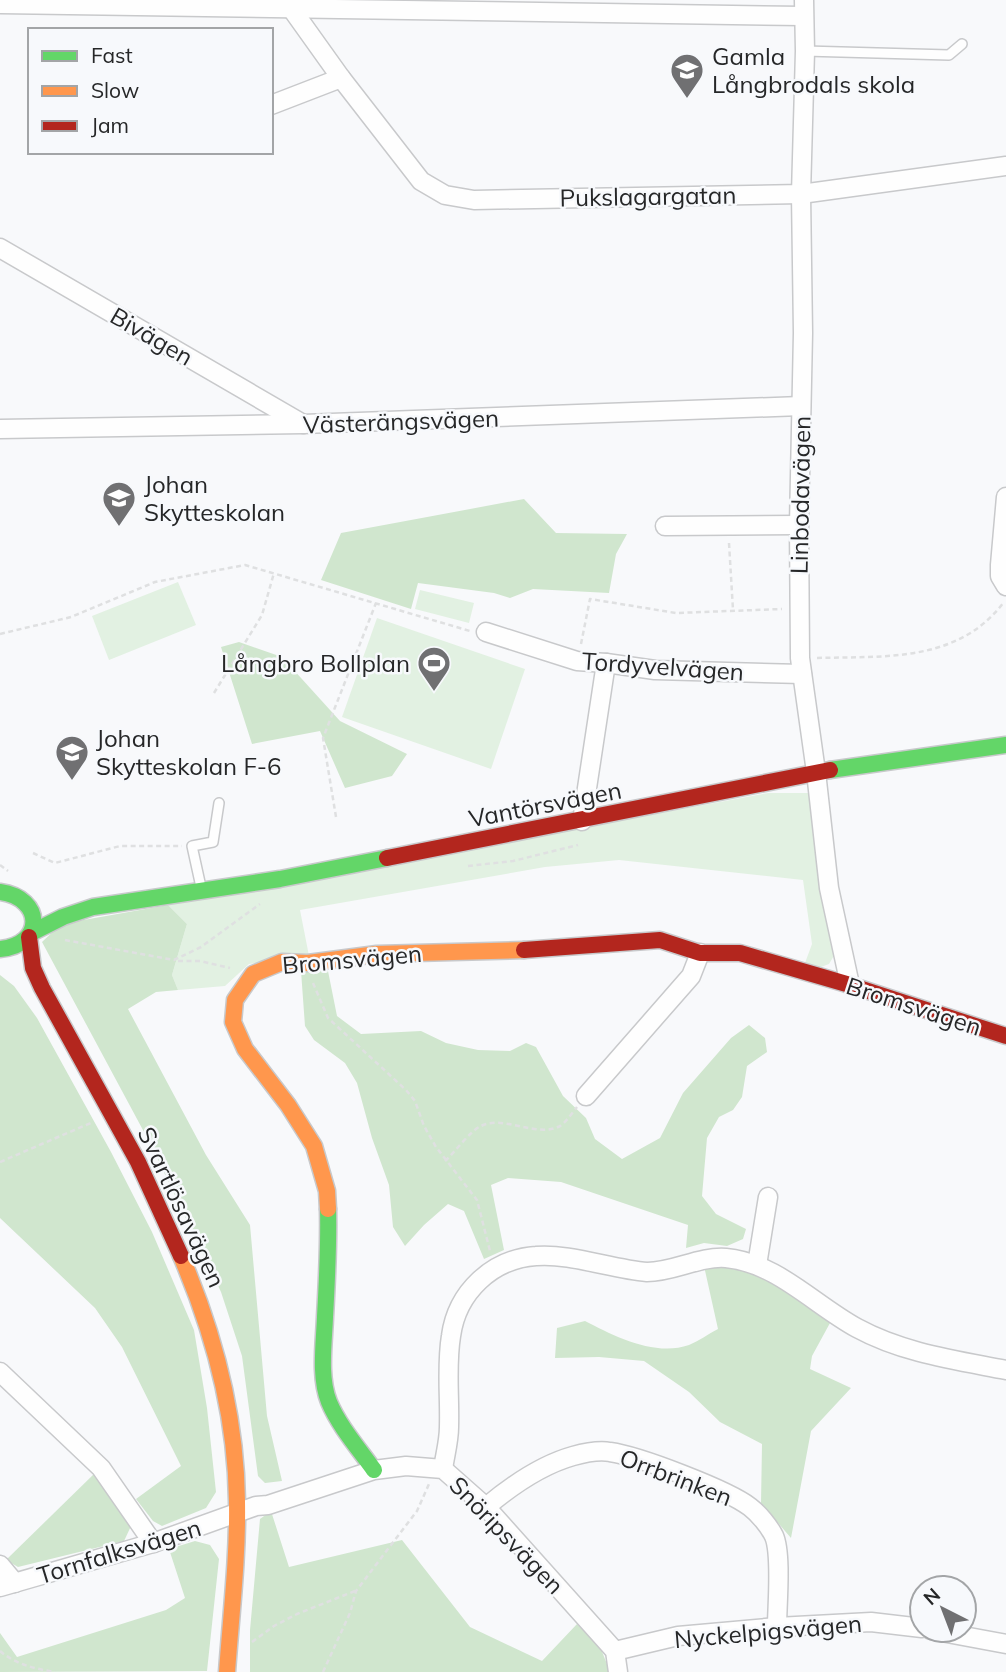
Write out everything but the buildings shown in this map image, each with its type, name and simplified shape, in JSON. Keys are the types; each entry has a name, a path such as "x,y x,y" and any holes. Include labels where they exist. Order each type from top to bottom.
{"street":[{"path":"0,4 291,8 803,8"},
{"name":"Pukslagargatan","path":"291,8 421,181 444,195 474,200 802,194 1006,166"},
{"name":"Linbodavägen","path":"803,8 803,333 799,525 801,666 829,888 850,985"},
{"path":"273,103 341,78"},
{"name":"Bivägen","path":"0,248 303,424"},
{"name":"Västerängsvägen","path":"0,429 303,424 801,406"},
{"path":"1006,497 1000,576 1006,586"},
{"path":"665,526 799,525"},
{"name":"Tordyvelvägen","path":"486,632 577,662 655,670 801,666"},
{"path":"582,821 606,663"},
{"name":"Vantörsvägen","path":"0,950 15,948 30,935 63,917 93,908 202,892 582,821 816,772 1006,745"},
{"path":"2,877 21,897"},
{"path":"0,892 21,897"},
{"name":"Vantörsvägen","path":"21,897 40,905 93,908"},
{"name":"Svartlösavägen","path":"21,897 33,917 30,935 33,968 142,1167 176,1237 202,1306 219,1364 232,1436 237,1513 228,1664"},
{"name":"Bromsvägen","path":"374,1470 337,1416 326,1390 323,1358 329,1240 327,1191 314,1146 288,1105 244,1048 233,1022 235,1000 253,974 282,962 308,963 377,954 522,950 660,940 700,953 740,953 850,985 1006,1036"},
{"name":"Svartlösavägen","path":"0,950 22,966 42,988"},
{"path":"586,1096 691,976 700,953"},
{"path":"757,1265 768,1197"},
{"path":"443,1469 449,1431 452,1328 456,1314 467,1294 483,1276 515,1260 537,1256 647,1272 658,1272 716,1258 757,1265 873,1336 931,1356 1006,1370"},
{"path":"0,1372 101,1468 153,1542"},
{"name":"Orrbrinken","path":"486,1507 509,1487 554,1463 591,1453 609,1452 655,1465 708,1486 750,1507 764,1521 775,1538 778,1574 777,1627"},
{"name":"Snöripsvägen","path":"237,1513 374,1470 406,1466 443,1469 486,1507 615,1651"},
{"name":"Tornfalksvägen","path":"7,1585 153,1542 237,1513"},
{"path":"0,1565 7,1585"},
{"name":"Nyckelpigsvägen","path":"615,1651 678,1636 777,1627 871,1622 908,1626"},
{"path":"978,1639 1006,1644"},
{"path":"615,1651 618,1672"}],"lane":[{"path":"805,51 949,55 962,44"},
{"path":"202,892 192,846 213,842 219,803"}],"path":[{"path":"727,526 733,610"},
{"path":"0,634 71,617 155,582 245,565 472,631 486,632"},
{"path":"214,693 261,615 274,573"},
{"path":"577,662 590,599 676,613 799,609"},
{"path":"801,666 907,656 938,647 965,638 1006,600"},
{"path":"336,817 323,738 376,603"},
{"path":"33,853 55,863 120,846 192,846"},
{"path":"0,865 2,877"},
{"path":"174,960 200,961 253,974"},
{"path":"308,963 314,990 328,1018 406,1090 415,1101 424,1126 445,1161 477,1200 495,1268"},
{"path":"445,1161 483,1124 547,1130 560,1127 586,1096"},
{"path":"0,1162 112,1113"},
{"path":"323,1672 356,1591 417,1511 432,1478 443,1469"},
{"path":"228,1664 285,1620 356,1591"},
{"path":"0,1651 8,1658 37,1669 55,1672"}],"green space":[{"path":"524,499 556,533 627,534 616,554 609,593 533,589 510,598 494,593 418,583 411,609 321,580 341,533"},
{"path":"178,582 196,625 109,660 92,616"},
{"path":"420,590 474,603 469,623 415,609"},
{"name":"Långbro Bollplan","path":"377,618 525,669 491,769 342,717"},
{"path":"239,642 282,657 340,721 407,754 392,776 345,788 320,731 252,744 221,647"},
{"path":"768,793 809,793 835,954 829,964 821,967 805,963 812,944 803,880 619,860 545,867 300,910 309,956 249,964 225,986 178,990 172,975 187,924 168,905"},
{"path":"168,905 187,924 172,975 178,990 156,992 128,1009 206,1155 250,1225 267,1416 282,1481 265,1483 258,1476 242,1356 221,1292 151,1145 42,942 61,924"},
{"path":"327,966 337,1016 361,1034 421,1031 446,1043 478,1050 510,1051 526,1043 536,1047 563,1096 586,1118 595,1139 622,1159 660,1138 683,1093 731,1038 749,1025 765,1038 767,1052 747,1066 742,1097 733,1110 719,1117 707,1138 702,1196 716,1214 746,1229 743,1239 727,1246 704,1243 686,1248 688,1225 561,1182 508,1178 491,1185 504,1250 484,1259 464,1211 448,1204 405,1246 393,1227 389,1185 372,1138 357,1083 345,1063 314,1040 305,1026 301,971"},
{"path":"0,975 14,986 37,1018 111,1152 152,1232 194,1330 207,1408 216,1492 206,1508 162,1526 153,1521 136,1499 181,1466 122,1347 95,1308 0,1218"},
{"path":"745,1263 830,1323 812,1356 810,1369 851,1388 811,1431 791,1538 761,1503 762,1444 720,1422 689,1392 644,1361 599,1357 555,1358 557,1328 585,1321 649,1347 676,1348 693,1343 718,1329 704,1266"},
{"path":"95,1473 132,1524 124,1541 18,1567 6,1560"},
{"path":"271,1511 289,1567 402,1540 470,1627 542,1661 577,1624 601,1649 610,1672 250,1672 250,1630 260,1519"},
{"path":"195,1541 210,1545 219,1559 207,1671 0,1672 0,1633 17,1657 166,1610 185,1598 169,1549"}],"traffic: fast":[{"path":"830,770 1006,745"},
{"path":"31,933 63,917 93,907 280,879 387,858"},
{"path":"0,892 25,903 33,921 31,931 25,939 15,946 0,949"},
{"path":"328,1209 324,1382 329,1402 338,1420 374,1470"}],"traffic: slow":[{"path":"328,1209 327,1191 314,1146 288,1105 245,1049 233,1022 235,1000 253,974 282,962 308,963 377,954 524,950"},
{"path":"181,1256 204,1315 221,1376 236,1470 237,1522 227,1672"}],"traffic: jam":[{"path":"387,858 830,770"},
{"path":"29,937 33,968 42,988 138,1162 181,1256"},
{"path":"524,950 660,940 700,953 740,953 850,985 1006,1036"}],"place":[{"name":"Gamla Långbrodals skola","path":"687,100"},
{"name":"Johan Skytteskolan","path":"119,528"},
{"name":"Långbro Bollplan","path":"434,693"},
{"name":"Johan Skytteskolan F-6","path":"72,782"}]}
